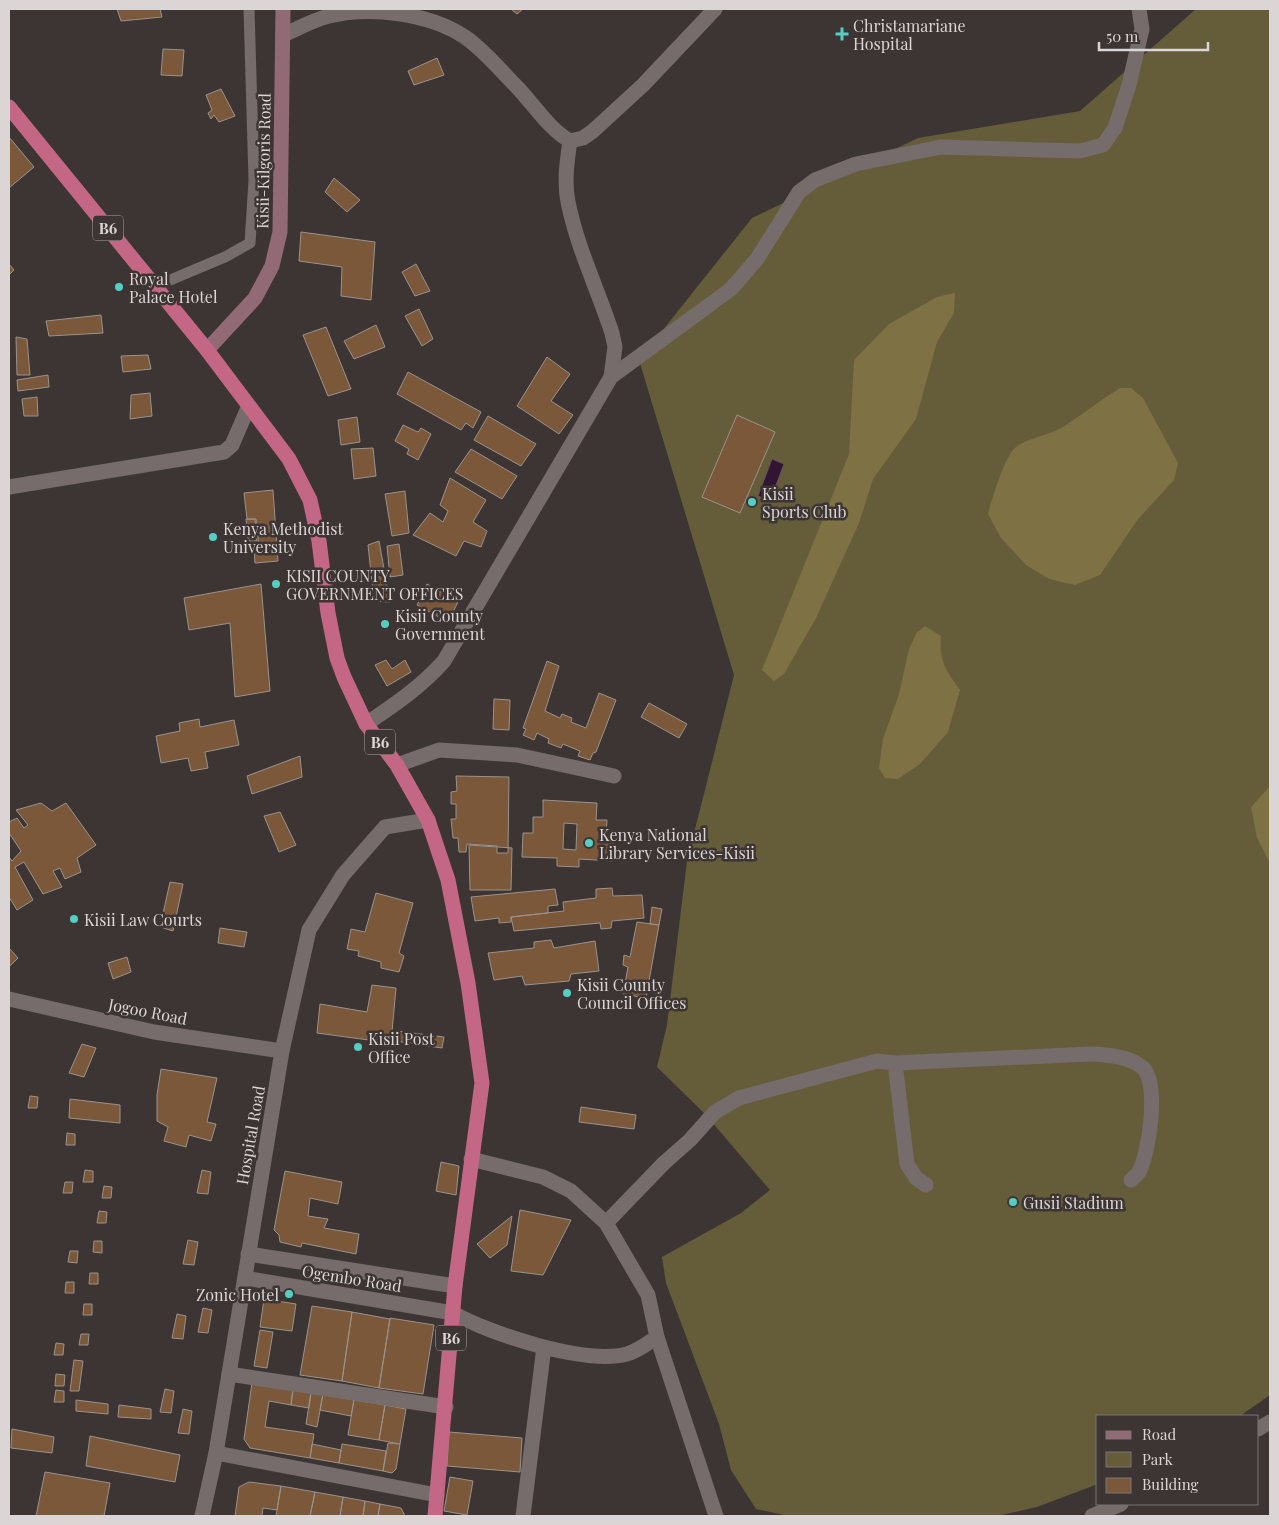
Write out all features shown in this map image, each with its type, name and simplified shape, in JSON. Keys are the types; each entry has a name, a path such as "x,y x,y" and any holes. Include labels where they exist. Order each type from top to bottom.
{"highway":[{"name":"B6","path":"9,106 207,350 248,408 289,459 310,500 319,541 328,613 337,658 366,724 397,765 428,820 448,880 478,1041 482,1083 453,1313 435,1516"}],"main road":[{"name":"Kisii-Kilgoris Road","path":"207,350 255,298 272,266 280,232 283,9"}],"street":[{"path":"156,286 225,257 250,243 254,180 249,9"},
{"path":"283,35 328,16 387,10 442,24 465,37 484,53 558,134 570,141 583,138 600,125 643,85 715,9"},
{"path":"366,724 417,687 444,661 611,378 731,289 757,259 799,192 816,180 856,164 941,147 1080,151 1103,144 1115,128 1129,85 1142,29 1139,9"},
{"path":"570,141 566,168 567,201 580,248 612,333 615,347 611,378"},
{"path":"9,487 224,452 232,445 248,408"},
{"path":"397,765 424,753 439,750 517,755 614,776"},
{"name":"Hospital Road","path":"202,1516 216,1453 282,1052 309,930 319,911 354,860 385,827 428,820"},
{"name":"Jogoo Road","path":"9,999 154,1032 282,1052"},
{"path":"606,1223 664,1162 690,1140 715,1112 739,1098 877,1061 895,1063 1090,1054 1114,1056 1142,1067 1149,1075 1151,1121 1149,1140 1139,1173 1131,1180"},
{"path":"895,1063 907,1164 916,1178 926,1185"},
{"path":"471,1159 543,1177 571,1192 606,1223 648,1295 657,1337 716,1516"},
{"path":"248,1254 456,1286"},
{"name":"Ogembo Road","path":"245,1278 453,1313"},
{"path":"453,1313 472,1324 544,1347 598,1356 626,1354 657,1337"},
{"path":"523,1516 544,1347"},
{"path":"229,1374 446,1407"},
{"path":"1259,1429 1270,1422"},
{"path":"216,1453 437,1495"},
{"path":"1092,1516 1120,1505"}],"green space":[{"path":"1196,9 1270,9 1270,1395 1241,1415 1096,1415 1096,1485 1037,1507 997,1516 789,1516 756,1509 731,1470 719,1424 666,1283 662,1257 741,1213 770,1190 705,1114 657,1067 667,1025 687,861 734,675 639,360 752,218 918,138 1080,111"}],"shaded area":[{"path":"955,293 954,313 937,342 916,419 873,479 859,523 816,618 784,674 774,681 762,670 849,454 854,360 889,324 937,297"},
{"path":"1120,388 1131,388 1143,398 1178,463 1174,480 1138,519 1100,575 1075,585 1049,579 1026,565 1001,538 988,514 999,478 1016,447 1063,427"},
{"path":"772,459 784,464 770,501 758,496"},
{"path":"925,626 941,636 941,653 944,665 960,690 948,732 920,764 898,779 885,778 879,768 883,739 899,694 909,649 917,632"},
{"path":"1270,786 1270,863 1257,838 1251,807"}],"building":[{"path":"117,9 160,9 162,17 121,21"},
{"path":"511,9 523,9 517,14"},
{"path":"163,49 184,50 182,76 161,75"},
{"path":"437,58 444,75 414,85 408,71"},
{"path":"221,89 235,116 219,122 214,115 211,119 208,113 212,110 206,95"},
{"path":"9,137 34,167 9,188"},
{"path":"334,178 360,200 347,212 325,192"},
{"path":"301,232 375,242 371,300 341,296 342,267 299,261"},
{"path":"9,264 14,270 9,275"},
{"path":"416,264 430,291 415,296 402,272"},
{"path":"419,309 433,339 422,346 405,316"},
{"path":"101,315 103,333 49,336 46,321"},
{"path":"376,325 385,347 354,359 344,341"},
{"path":"326,327 351,389 328,396 303,335"},
{"path":"16,337 27,339 30,375 17,375"},
{"path":"148,355 151,369 123,372 121,356"},
{"path":"547,357 570,374 551,401 573,415 559,434 517,406"},
{"path":"408,372 481,412 473,428 466,423 461,430 397,394"},
{"path":"48,375 49,387 18,391 17,380"},
{"path":"150,393 152,416 130,419 131,395"},
{"path":"37,397 38,416 24,416 22,399"},
{"path":"737,415 775,432 740,513 702,497"},
{"path":"488,416 536,444 521,466 474,440"},
{"path":"357,417 360,442 341,445 338,420"},
{"path":"403,425 418,432 421,428 431,434 418,460 407,454 409,449 395,441"},
{"path":"373,448 376,476 354,479 351,449"},
{"path":"471,449 517,476 502,499 455,472"},
{"path":"450,478 486,500 473,522 487,531 481,547 464,541 456,556 413,535 430,513 443,522 448,511 440,505"},
{"path":"273,490 278,561 255,563 254,549 259,548 256,519 247,519 244,493"},
{"path":"405,491 409,533 392,536 385,494"},
{"path":"246,519 255,519 257,541 248,541"},
{"path":"379,541 390,602 374,601 368,545"},
{"path":"399,544 403,575 390,577 387,546"},
{"name":"KISII COUNTY GOVERNMENT OFFICES","path":"261,584 270,691 235,697 230,623 189,630 184,598"},
{"path":"427,584 458,602 448,622 417,605"},
{"path":"386,660 392,669 405,660 411,672 387,686 375,665"},
{"path":"547,661 559,666 545,711 560,718 562,714 572,718 571,722 586,728 599,693 616,700 596,752 593,753 590,760 578,756 580,751 563,744 561,748 548,743 549,739 537,733 534,740 523,735 526,729 523,728"},
{"path":"494,699 510,700 509,730 493,729"},
{"path":"649,703 687,724 679,738 641,717"},
{"path":"199,719 200,727 234,720 239,745 205,752 208,768 191,771 188,758 161,763 156,736 180,731 179,723"},
{"path":"300,756 302,777 252,794 247,776"},
{"path":"456,776 509,777 508,853 497,853 497,846 467,844 466,852 459,852 458,838 453,838 451,819 456,819 456,804 451,804 451,792 457,791"},
{"path":"543,800 597,803 596,820 607,820 606,837 614,837 613,861 579,859 579,867 557,866 557,858 522,857 523,833 533,833 533,817 543,817","holes":["564,823 577,824 576,850 563,849"]},
{"path":"41,803 52,811 66,803 96,845 77,858 81,872 65,879 60,868 53,871 62,887 43,894 24,862 15,867 33,900 17,910 9,897 9,857 12,861 21,851 9,833 9,822 17,818 24,828 28,825 16,810"},
{"path":"280,812 296,845 279,852 264,816"},
{"path":"469,845 512,848 511,890 470,890"},
{"path":"170,882 183,884 173,931 160,927"},
{"path":"612,888 613,896 642,895 644,918 612,921 611,928 601,929 600,923 514,931 511,917 564,911 563,902 596,898 596,889"},
{"path":"555,889 558,905 548,906 548,913 511,917 511,922 499,923 499,918 475,921 471,897"},
{"path":"376,893 413,903 399,953 404,956 399,972 381,968 381,962 358,956 359,951 347,949 351,929 365,932"},
{"path":"652,907 662,909 659,925 650,924"},
{"path":"637,922 659,925 646,998 623,994 628,967 623,965 624,955 630,957"},
{"path":"220,928 247,932 244,947 218,943"},
{"path":"551,940 554,948 595,941 599,971 571,974 569,981 525,985 522,976 494,980 488,953 534,948 534,942"},
{"path":"9,948 18,958 9,967"},
{"path":"127,957 131,972 113,979 108,963"},
{"path":"372,985 396,988 391,1043 317,1033 320,1004 367,1012"},
{"path":"397,1031 444,1037 442,1048 395,1041"},
{"path":"82,1044 96,1048 84,1077 69,1073"},
{"path":"161,1069 217,1078 207,1122 216,1124 211,1141 189,1135 186,1147 164,1141 168,1127 157,1121 157,1095"},
{"path":"30,1096 38,1097 37,1108 28,1108"},
{"path":"70,1099 120,1105 120,1123 69,1118"},
{"path":"581,1107 636,1115 634,1129 579,1122"},
{"path":"67,1133 75,1134 75,1145 66,1145"},
{"path":"441,1162 459,1166 456,1195 436,1191"},
{"path":"85,1170 93,1171 93,1182 83,1182"},
{"path":"202,1170 211,1172 208,1194 197,1193"},
{"path":"285,1171 342,1182 338,1204 310,1198 308,1216 328,1219 324,1228 359,1234 356,1254 302,1243 301,1247 280,1242 279,1235 274,1230"},
{"path":"65,1182 73,1182 72,1193 63,1193"},
{"path":"104,1186 112,1187 111,1198 102,1198"},
{"path":"520,1210 571,1220 543,1275 511,1271"},
{"path":"99,1211 107,1212 106,1223 97,1223"},
{"path":"512,1216 507,1245 490,1258 477,1244"},
{"path":"188,1240 198,1242 194,1265 183,1264"},
{"path":"94,1241 102,1241 102,1253 93,1252"},
{"path":"70,1251 78,1251 77,1263 68,1262"},
{"path":"90,1273 98,1273 98,1284 89,1284"},
{"path":"66,1282 74,1282 74,1293 65,1293"},
{"path":"264,1299 296,1304 292,1331 260,1327"},
{"path":"84,1304 92,1304 92,1315 83,1315"},
{"path":"312,1306 352,1312 342,1381 300,1375"},
{"path":"203,1308 212,1310 208,1333 198,1332"},
{"path":"352,1312 390,1319 379,1388 342,1381"},
{"path":"177,1314 186,1316 183,1339 172,1338"},
{"path":"390,1318 434,1325 423,1394 379,1388"},
{"path":"260,1330 273,1332 267,1368 254,1366"},
{"path":"81,1334 89,1334 88,1345 79,1345"},
{"path":"56,1343 64,1344 63,1355 54,1355"},
{"path":"74,1360 83,1361 79,1391 70,1391"},
{"path":"56,1374 65,1375 64,1386 55,1386"},
{"path":"252,1383 293,1389 291,1405 269,1401 265,1427 314,1434 310,1458 250,1448 244,1439"},
{"path":"165,1389 174,1391 171,1413 160,1412"},
{"path":"293,1389 311,1392 309,1408 291,1405"},
{"path":"56,1390 64,1391 64,1402 54,1402"},
{"path":"311,1392 323,1394 317,1427 306,1424"},
{"path":"323,1394 354,1400 351,1416 320,1410"},
{"path":"76,1400 108,1404 108,1414 76,1411"},
{"path":"354,1400 385,1405 379,1440 348,1435"},
{"path":"119,1405 151,1409 151,1419 118,1417"},
{"path":"385,1405 406,1409 400,1444 379,1440"},
{"path":"183,1409 192,1411 189,1434 178,1433"},
{"path":"12,1429 54,1437 52,1453 11,1448"},
{"path":"449,1432 522,1438 520,1472 447,1466"},
{"path":"90,1436 180,1455 175,1482 86,1466"},
{"path":"388,1443 400,1444 396,1469 392,1473 383,1471"},
{"path":"312,1444 341,1450 339,1463 310,1458"},
{"path":"342,1444 386,1451 383,1471 339,1463"},
{"path":"45,1472 110,1483 104,1516 36,1516"},
{"path":"450,1477 473,1481 467,1515 444,1511"},
{"path":"249,1482 281,1486 277,1510 263,1508 262,1516 235,1516 239,1487"},
{"path":"281,1486 315,1492 310,1516 276,1516"},
{"path":"315,1492 343,1497 340,1516 310,1516"},
{"path":"343,1497 365,1501 363,1516 340,1516"},
{"path":"365,1501 380,1504 378,1516 363,1516"},
{"path":"380,1504 401,1508 405,1516 378,1516"}],"place":[{"name":"Christamariane Hospital","path":"842,34"},
{"name":"Royal Palace Hotel","path":"119,287"},
{"name":"Kisii Sports Club","path":"752,502"},
{"name":"Kenya Methodist University","path":"213,537"},
{"name":"KISII COUNTY GOVERNMENT OFFICES","path":"276,584"},
{"name":"Kisii County Government","path":"385,624"},
{"name":"Kenya National Library Services-Kisii","path":"589,843"},
{"name":"Kisii Law Courts","path":"74,919"},
{"name":"Kisii County Council Offices","path":"567,993"},
{"name":"Kisii Post Office","path":"358,1047"},
{"name":"Gusii Stadium","path":"1013,1202"},
{"name":"Zonic Hotel","path":"289,1294"}]}
